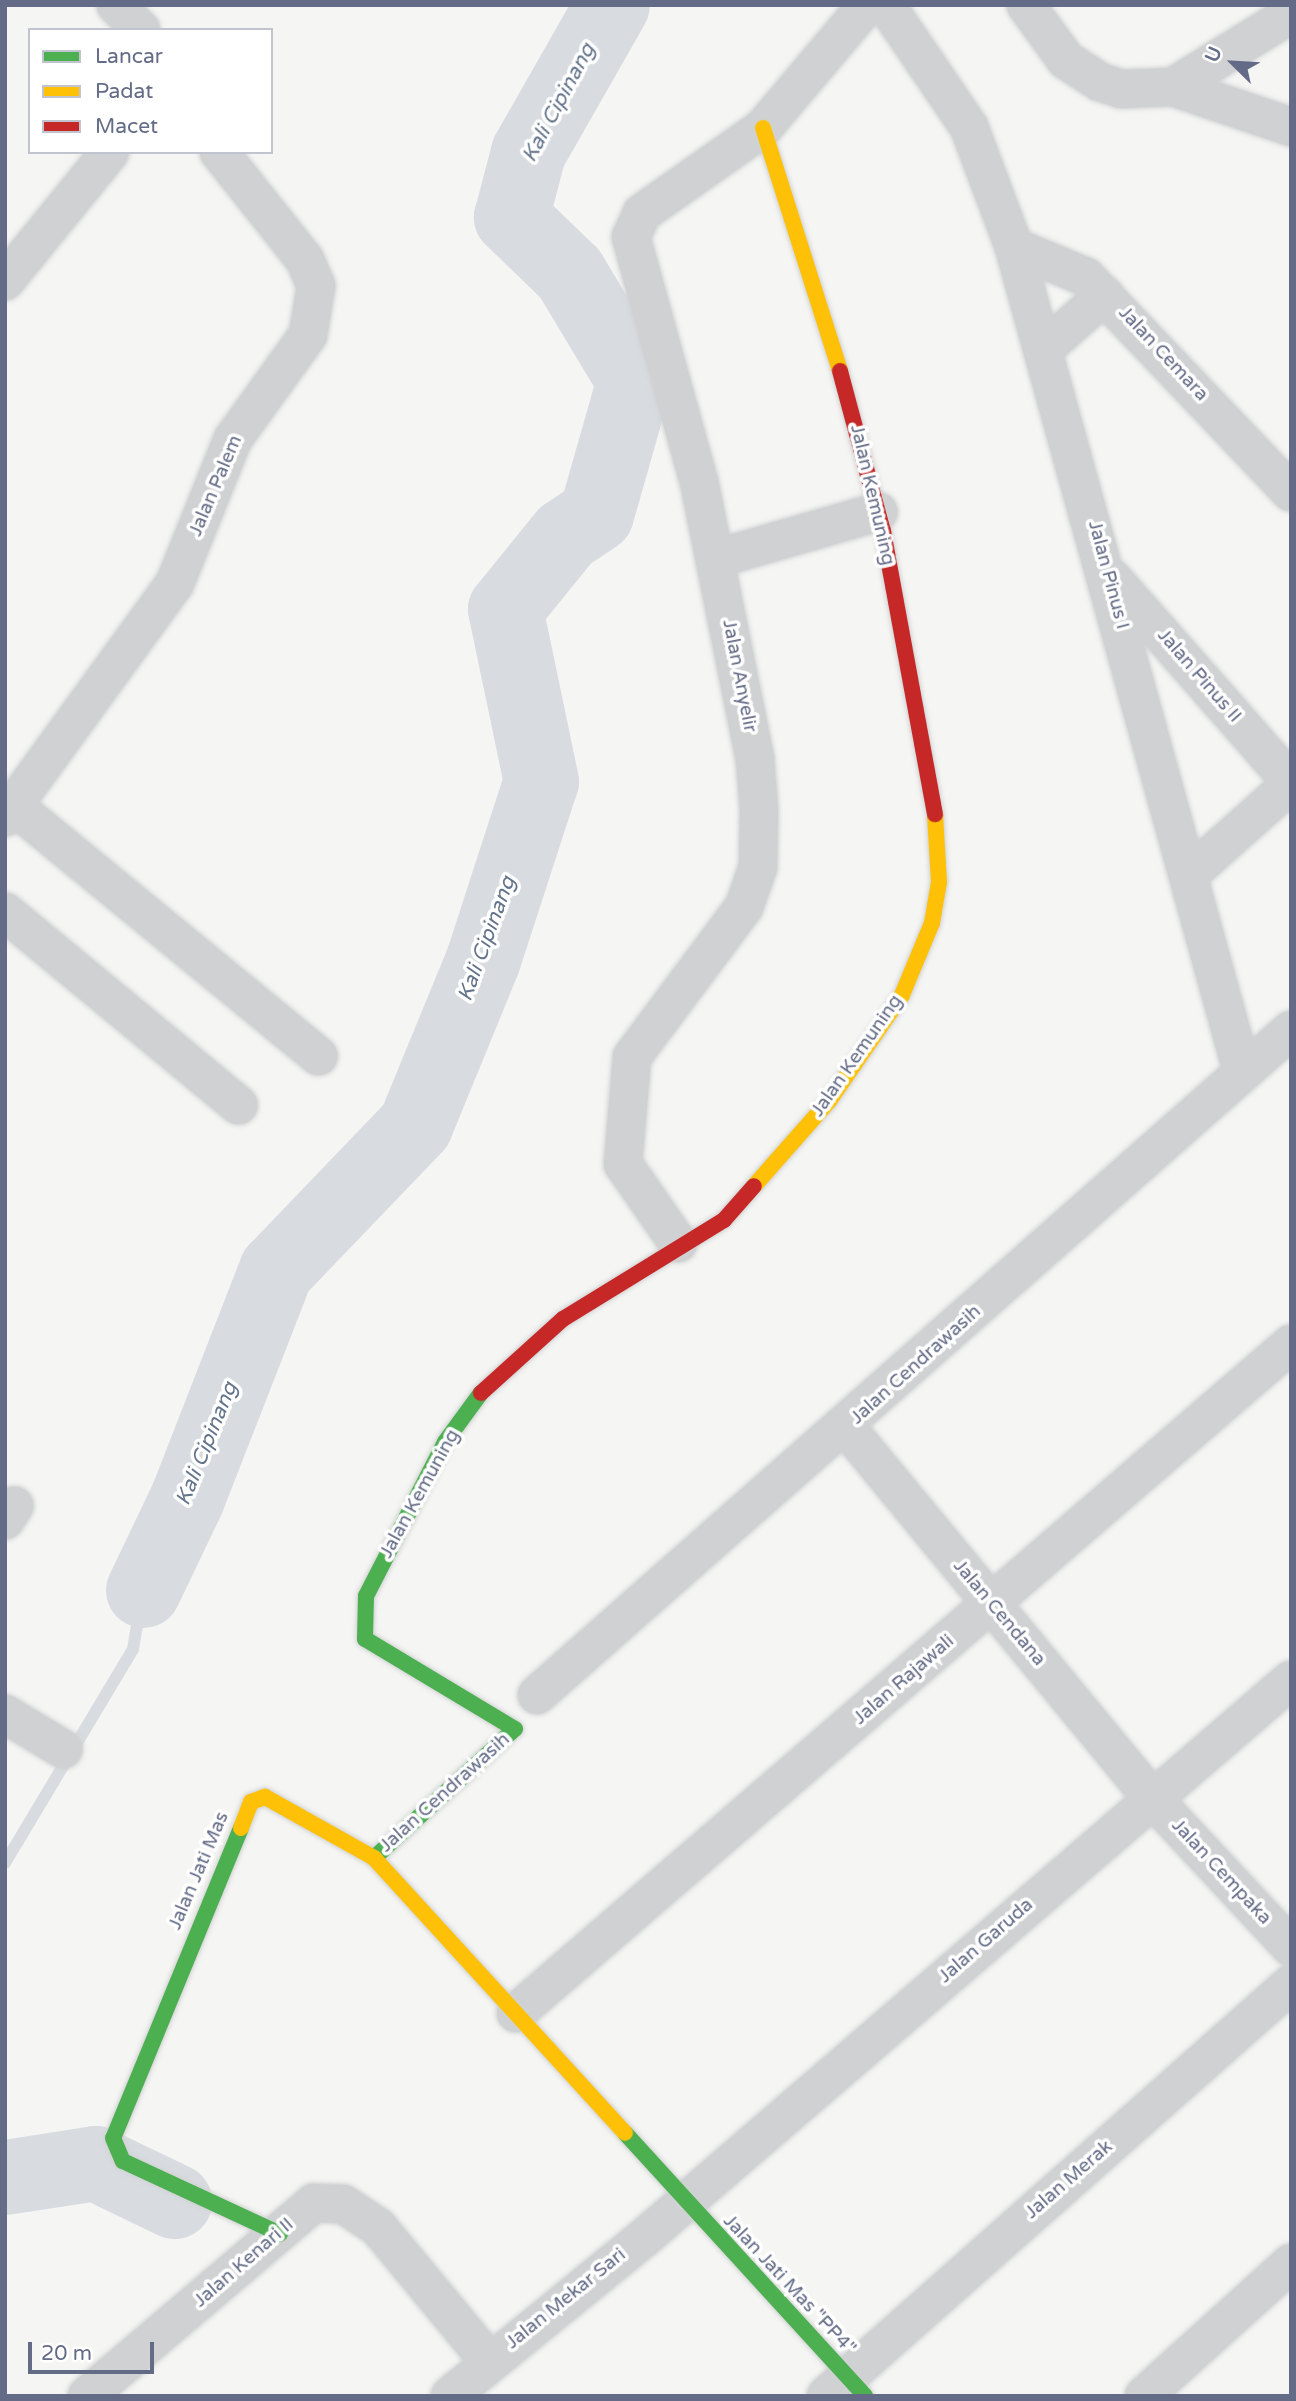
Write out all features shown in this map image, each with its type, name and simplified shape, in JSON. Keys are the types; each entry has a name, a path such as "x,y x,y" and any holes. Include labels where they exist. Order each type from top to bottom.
{"street":[{"path":"116,5 139,28"},
{"path":"763,128 867,5"},
{"name":"Jalan Pinus I","path":"886,5 946,89 969,127 1014,247 1191,873 1242,1071"},
{"path":"1026,5 1077,70 1121,89 1173,88 1291,127"},
{"path":"1173,88 1291,14"},
{"name":"Jalan Kemuning","path":"515,1729 365,1639 366,1596 445,1442 484,1389 563,1319 678,1243 724,1220 829,1101 902,995 932,923 939,882 934,811 878,512 847,391 763,128"},
{"name":"Jalan Anyelir","path":"678,1243 623,1164 622,1123 632,1057 744,907 758,867 755,759 675,378 631,237 642,213 763,128"},
{"path":"5,281 108,154"},
{"name":"Jalan Palem","path":"9,811 175,583 233,439 309,335 316,286 305,260 221,154"},
{"name":"Jalan Cemara","path":"1014,247 1086,277 1291,492"},
{"path":"1045,349 1105,295"},
{"path":"715,559 878,512"},
{"name":"Jalan Pinus II","path":"1106,571 1291,783"},
{"path":"1135,673 1167,640"},
{"path":"1191,873 1291,783"},
{"path":"9,811 318,1056"},
{"path":"5,912 238,1105"},
{"name":"Jalan Cendrawasih","path":"537,1695 846,1427 1291,1030"},
{"name":"Jalan Rajawali","path":"516,2013 992,1605 1291,1344"},
{"name":"Jalan Cendana","path":"846,1427 1152,1798"},
{"name":"Jalan Garuda","path":"683,2204 1291,1680"},
{"path":"5,1714 63,1749"},
{"name":"Jalan Cendrawasih","path":"374,1858 515,1729"},
{"name":"Jalan Cempaka","path":"1152,1798 1291,1947"},
{"name":"Jalan Jati Mas","path":"280,2234 123,2161 113,2147 116,2123 251,1802 275,1800 374,1858 516,2013 683,2204"},
{"name":"Jalan Merak","path":"846,2390 1291,1984"},
{"name":"Jalan Kenari II","path":"87,2396 314,2203 343,2204 378,2227 489,2361"},
{"name":"Jalan Mekar Sari","path":"450,2396 489,2361 683,2204"},
{"name":"Jalan Jati Mas \"PP4\"","path":"683,2204 846,2390"},
{"path":"1144,2396 1291,2263"}],"waterway":[{"name":"Kali Cipinang","path":"143,1590 187,1498 276,1270 415,1125 483,959 541,781 505,609 565,535 596,514 634,381 569,273 511,217 528,152 612,5"},
{"name":"Kali Cipinang","path":"5,1863 133,1649 143,1590"},
{"name":"Kali Cipinang","path":"5,2177 95,2163 174,2201"}],"traffic: fast":[{"path":"374,1858 515,1729 365,1639 366,1596 445,1442 481,1393"},
{"path":"241,1828 113,2138 123,2161 280,2234"},
{"path":"625,2133 865,2396"}],"traffic: slow":[{"path":"763,128 840,371"},
{"path":"754,1186 829,1101 902,995 932,923 939,882 935,814"},
{"path":"241,1828 251,1802 265,1797 374,1858 625,2133"}],"traffic: jam":[{"path":"840,371 883,531 935,814"},
{"path":"481,1393 563,1319 724,1220 754,1186"}]}
